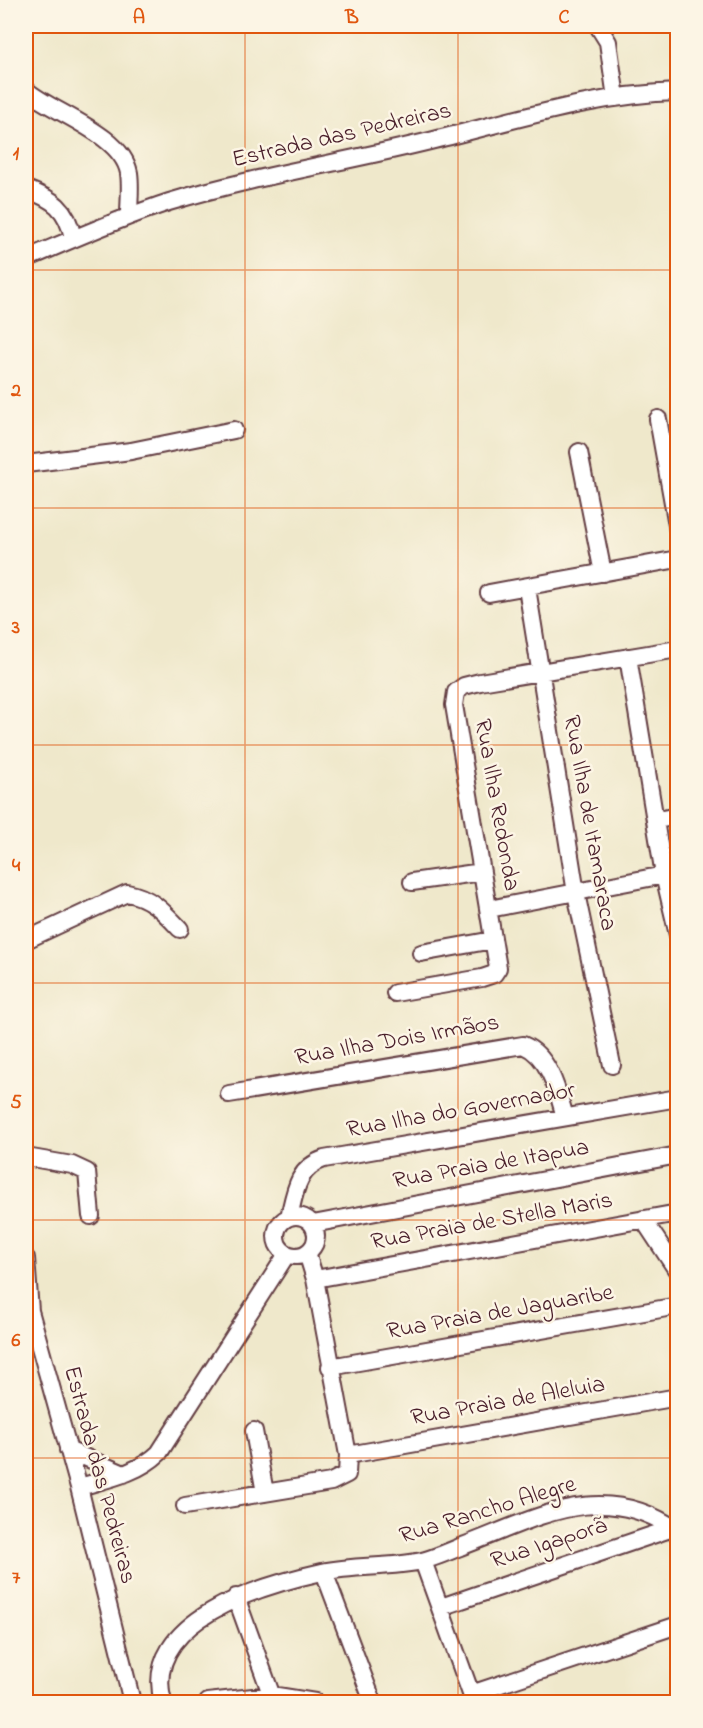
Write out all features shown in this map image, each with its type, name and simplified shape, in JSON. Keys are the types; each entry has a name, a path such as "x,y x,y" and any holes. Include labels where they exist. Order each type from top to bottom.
{"street":[{"path":"598,26 608,42 616,98"},
{"path":"26,90 78,121 124,158 129,173 129,216"},
{"name":"Estrada das Pedreiras","path":"26,259 129,216 243,182 352,160 616,98 678,92"},
{"path":"26,189 41,195 61,208 69,219 73,238"},
{"path":"658,419 678,531"},
{"path":"26,464 131,451 234,430"},
{"path":"579,452 603,573"},
{"path":"489,593 527,588 678,559"},
{"name":"Rua Ilha de Itamaraca","path":"527,588 538,672 576,893 612,1065"},
{"path":"538,672 678,649"},
{"path":"628,657 657,820 664,875 677,934"},
{"name":"Rua Ilha Redonda","path":"494,947 455,710 455,696 461,688 538,672"},
{"path":"657,820 678,816"},
{"path":"411,882 482,872"},
{"path":"489,909 664,875"},
{"path":"26,940 128,892 142,895 155,903 180,929"},
{"path":"395,993 489,976 498,968 494,947 421,953"},
{"name":"Rua Ilha Dois Irmãos","path":"229,1094 523,1045 531,1049 548,1071 565,1117"},
{"name":"Rua Ilha do Governador","path":"289,1217 298,1181 309,1166 316,1162 678,1098"},
{"name":"Rua Praia de Itapua","path":"313,1224 678,1155"},
{"path":"26,1157 72,1165 87,1172 91,1216"},
{"name":"Rua Praia de Stella Maris","path":"315,1279 678,1213"},
{"path":"302,1216 313,1224 317,1236 315,1243 307,1253 301,1256 287,1254 282,1250 276,1238 279,1225 289,1217 302,1216"},
{"path":"643,1219 678,1272"},
{"path":"185,1506 342,1479 348,1472 348,1455 315,1279 307,1253"},
{"path":"79,1487 147,1465 159,1453 287,1254"},
{"name":"Estrada das Pedreiras","path":"26,1258 30,1311 79,1487 131,1698"},
{"name":"Rua Praia de Jaguaribe","path":"330,1367 678,1306"},
{"name":"Rua Praia de Aleluia","path":"348,1455 678,1397"},
{"path":"254,1431 265,1493"},
{"path":"68,1450 124,1474"},
{"name":"Rua Rancho Alegre","path":"161,1696 165,1659 175,1638 237,1597 324,1572 423,1561 574,1505 628,1506 675,1529"},
{"name":"Rua Igaporã","path":"441,1607 675,1529"},
{"path":"423,1561 472,1698 678,1625"},
{"path":"324,1572 373,1702"},
{"path":"237,1597 272,1699"},
{"path":"131,1698 161,1696"},
{"path":"208,1702 272,1699 315,1702"}]}
